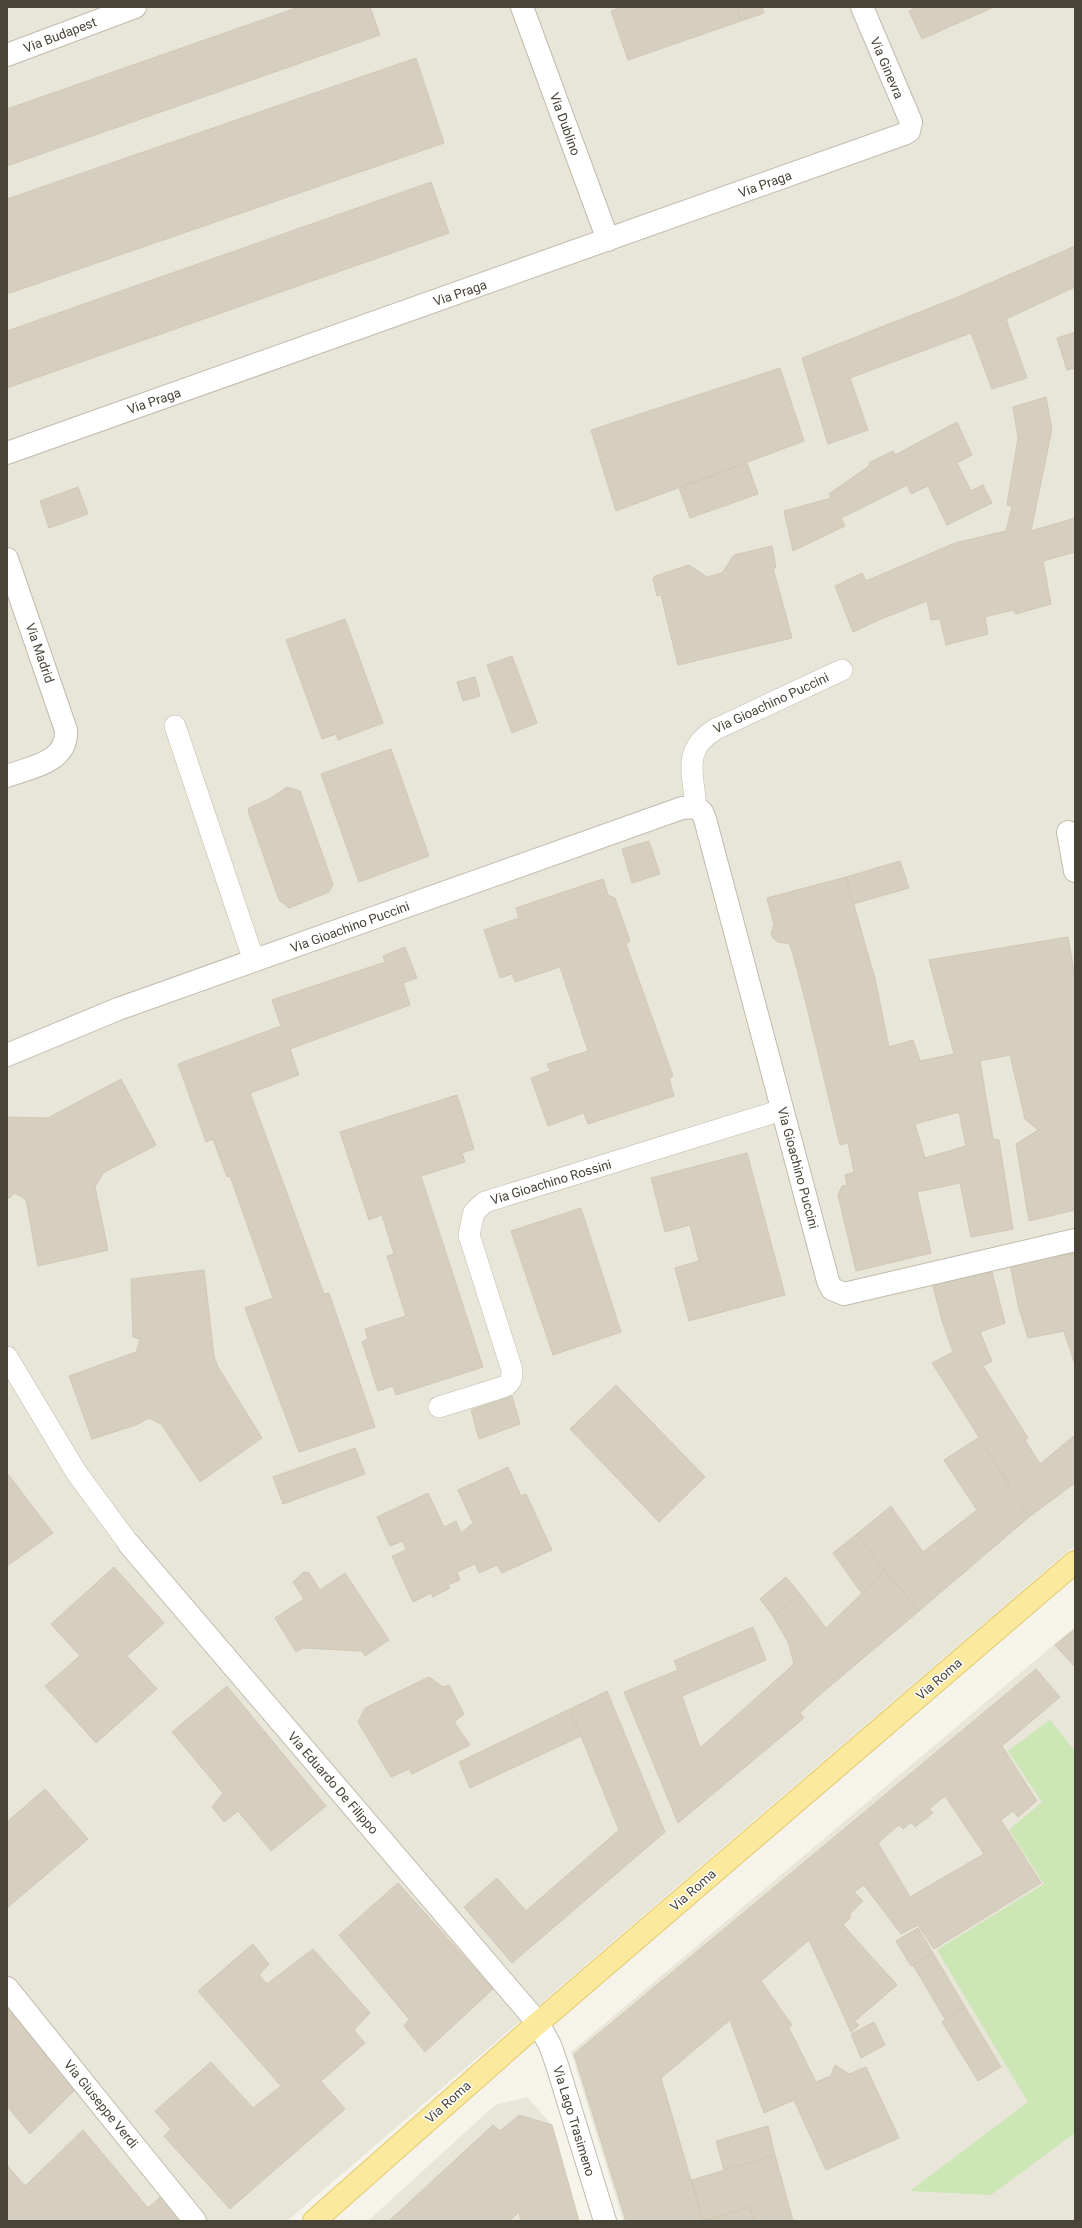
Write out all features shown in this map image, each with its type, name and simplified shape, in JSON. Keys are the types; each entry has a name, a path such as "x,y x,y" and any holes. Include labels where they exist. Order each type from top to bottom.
{"main road":[{"name":"Via Roma","path":"314,2221 538,2023 1075,1562"}],"street":[{"name":"Via Budapest","path":"7,55 135,7"},
{"name":"Via Dublino","path":"522,7 608,240"},
{"name":"Via Ginevra","path":"862,7 911,122 910,129"},
{"name":"Via Praga","path":"7,453 904,134 910,129"},
{"name":"Via Madrid","path":"7,559 66,730 64,748 50,760 7,776"},
{"name":"Via Gioachino Puccini","path":"7,1055 118,1009 682,808 696,807 702,812 705,819 828,1281 832,1289 838,1293 844,1294 1075,1240"},
{"path":"1068,832 1075,871"},
{"name":"Via Eduardo De Filippo","path":"129,1544 538,2023"},
{"name":"Via Giuseppe Verdi","path":"7,1988 195,2221"},
{"name":"Via Lago Trasimeno","path":"538,2023 550,2045 558,2065 605,2221"}],"lane":[{"name":"Via Gioachino Puccini","path":"696,807 692,756 700,740 716,729 842,670"},
{"path":"175,726 254,961"},
{"name":"Via Gioachino Rossini","path":"439,1407 503,1388 508,1385 512,1376 469,1235 474,1212 485,1202 782,1110"},
{"path":"7,1356 76,1472 129,1544"}],"shaded area":[{"path":"7,7 1075,7 1075,1545 287,2221 7,2221"},
{"path":"1075,1627 1075,2221 623,2221 571,2052"},
{"path":"527,2097 552,2125 579,2221 368,2221 495,2105"}],"green space":[{"path":"1050,1720 1075,1751 1075,2133 991,2195 910,2191 1028,2102 937,1950 1044,1884 1009,1830 1042,1802 1008,1751"}],"building":[{"path":"299,7 370,7 380,35 7,166 7,109"},
{"path":"623,7 737,7 741,21 628,60 611,11"},
{"path":"737,7 762,7 764,13 741,21"},
{"path":"918,7 994,7 922,39 909,11"},
{"path":"416,58 444,143 7,294 7,199"},
{"path":"431,182 449,233 7,388 7,331"},
{"path":"1075,246 1075,287 1006,319 1027,378 992,389 971,333 850,378 868,430 828,444 802,358 958,297"},
{"path":"1075,332 1075,368 1067,370 1057,338"},
{"path":"780,368 804,441 616,511 591,430"},
{"path":"1046,397 1052,429 1031,531 1075,518 1075,552 1043,561 1051,604 1016,614 1013,610 985,617 988,634 946,645 940,619 931,620 927,601 853,632 835,586 862,573 866,581 955,543 1006,531 1012,506 1007,505 1018,438 1013,407"},
{"path":"957,422 972,455 957,463 971,491 983,485 992,503 947,525 928,486 911,494 907,485 841,518 845,526 793,551 784,511 831,498 829,494 869,466 869,463 893,451 895,455"},
{"path":"747,463 758,494 690,518 679,488"},
{"path":"78,487 88,514 49,528 40,501"},
{"path":"772,546 776,568 773,568 792,638 678,665 661,595 657,596 653,579 655,576 689,565 707,577 722,573 734,555"},
{"path":"345,619 383,723 338,740 336,734 322,739 286,640"},
{"path":"512,656 537,723 512,733 487,665"},
{"path":"475,677 480,696 463,701 457,682"},
{"path":"391,749 429,856 359,882 321,774"},
{"path":"287,787 300,791 333,884 329,892 289,908 279,900 248,811 249,808 271,798"},
{"path":"649,841 660,874 632,883 622,849"},
{"path":"900,861 909,888 853,904 846,877"},
{"path":"846,877 875,979 889,1047 913,1040 920,1061 954,1054 929,960 1068,937 1075,977 1075,1210 1029,1221 1016,1144 1038,1130 1025,1119 1010,1055 980,1061 993,1139 999,1140 1013,1229 971,1237 960,1183 917,1192 931,1253 856,1271 838,1195 842,1186 847,1185 845,1175 854,1172 848,1143 840,1145 805,999 790,944 778,942 773,938 771,933 774,925 767,898","holes":["959,1112 966,1146 925,1158 915,1124"]},
{"path":"603,879 608,895 615,898 630,941 626,944 673,1076 669,1079 674,1096 588,1124 584,1113 548,1126 531,1078 550,1071 547,1064 588,1051 560,967 515,982 512,974 500,978 484,930 519,918 516,908"},
{"path":"405,947 417,978 403,983 410,1005 290,1049 299,1075 250,1093 324,1294 329,1293 375,1427 299,1452 245,1308 273,1298 230,1176 227,1177 213,1139 206,1142 178,1064 281,1026 272,1000 385,962 383,956"},
{"path":"121,1079 156,1145 103,1173 95,1187 108,1250 38,1266 26,1199 14,1193 10,1198 7,1198 7,1117 48,1118"},
{"path":"457,1095 474,1149 462,1153 465,1162 421,1176 483,1367 396,1395 393,1386 378,1391 362,1342 368,1339 365,1329 406,1316 387,1256 394,1254 382,1215 369,1220 340,1132"},
{"path":"747,1153 785,1295 689,1321 675,1268 699,1261 690,1225 665,1232 651,1178"},
{"path":"581,1208 621,1332 553,1355 511,1231"},
{"path":"1075,1253 1075,1365 1064,1331 1028,1338 1018,1305 1010,1264"},
{"path":"204,1270 214,1356 218,1367 262,1438 200,1482 161,1424 149,1418 136,1425 92,1439 69,1376 136,1352 140,1339 133,1337 131,1279"},
{"path":"992,1272 1005,1323 980,1332 992,1361 983,1366 1028,1438 1025,1440 1040,1464 1075,1435 1075,1483 1029,1517 1007,1488 1010,1486 932,1363 953,1352 942,1321 932,1282"},
{"path":"616,1385 705,1477 659,1522 570,1429"},
{"path":"512,1396 520,1424 479,1439 471,1410"},
{"path":"978,1438 1010,1486 1007,1488 1029,1517 919,1611 894,1581 892,1583 857,1534 891,1506 923,1552 977,1510 944,1460"},
{"path":"355,1448 365,1474 283,1504 273,1477"},
{"path":"508,1467 521,1496 526,1494 552,1550 502,1573 497,1565 479,1573 475,1564 457,1572 460,1580 448,1585 450,1588 433,1597 431,1593 413,1602 392,1556 406,1550 403,1541 390,1546 377,1517 428,1493 444,1527 456,1521 461,1533 473,1523 458,1490"},
{"path":"7,1473 53,1533 7,1566"},
{"path":"857,1534 885,1571 862,1594 833,1553"},
{"path":"114,1567 164,1623 127,1656 157,1689 96,1743 45,1686 80,1656 51,1624"},
{"path":"885,1571 892,1583 894,1581 919,1611 816,1698 800,1713 804,1718 678,1823 624,1692 678,1670 674,1661 753,1627 766,1660 682,1696 700,1748 794,1664 788,1642 773,1616 800,1594 826,1628"},
{"path":"304,1572 309,1573 320,1590 345,1573 389,1640 365,1656 362,1651 303,1648 296,1652 275,1618 304,1599 293,1582"},
{"path":"786,1577 800,1594 773,1616 760,1599"},
{"path":"1075,1629 1075,1667 1055,1645"},
{"path":"1036,1669 1060,1697 1002,1746 1037,1801 1018,1817 1013,1811 1001,1820 1041,1883 934,1949 918,1925 901,1934 864,1885 854,1892 863,1901 850,1914 850,1918 843,1925 897,1985 855,2021 859,2025 851,2032 809,1940 761,1981 792,2025 789,2028 816,2082 831,2076 835,2065 849,2074 866,2067 899,2138 826,2170 794,2100 764,2113 730,2020 661,2078 703,2221 626,2221 574,2054","holes":["945,1796 984,1854 910,1897 878,1843 899,1825 903,1829 911,1822 915,1827 933,1813 929,1809"]},
{"path":"429,1677 443,1687 449,1685 464,1714 454,1722 470,1745 412,1774 409,1769 391,1777 358,1722 365,1708"},
{"path":"227,1686 326,1806 271,1851 238,1811 224,1822 212,1807 223,1793 172,1732"},
{"path":"607,1691 665,1832 512,1963 464,1907 497,1878 526,1911 619,1830 570,1709"},
{"path":"570,1709 581,1736 470,1788 459,1762"},
{"path":"45,1789 88,1839 7,1908 7,1822"},
{"path":"398,1883 493,1989 425,2052 404,2026 409,2019 339,1935"},
{"path":"918,1928 933,1953 911,1966 896,1941"},
{"path":"253,1944 269,1964 259,1975 267,1984 313,1949 370,2013 354,2030 365,2043 321,2081 345,2109 230,2209 164,2136 171,2129 155,2111 211,2062 253,2108 281,2086 198,1991"},
{"path":"933,1953 965,2007 945,2019 913,1965"},
{"path":"7,2004 79,2086 30,2134 7,2106"},
{"path":"965,2007 1001,2067 978,2081 942,2022"},
{"path":"874,2022 885,2045 861,2058 851,2034"},
{"path":"519,2115 552,2125 579,2221 521,2221 519,2212 509,2221 389,2221 493,2125 500,2131"},
{"path":"768,2126 775,2155 724,2170 716,2141"},
{"path":"83,2130 148,2208 165,2193 187,2221 7,2221 7,2165 25,2186"},
{"path":"775,2155 793,2221 754,2221 750,2207 703,2221 692,2180"},
{"path":"750,2207 754,2221 705,2221"}]}
